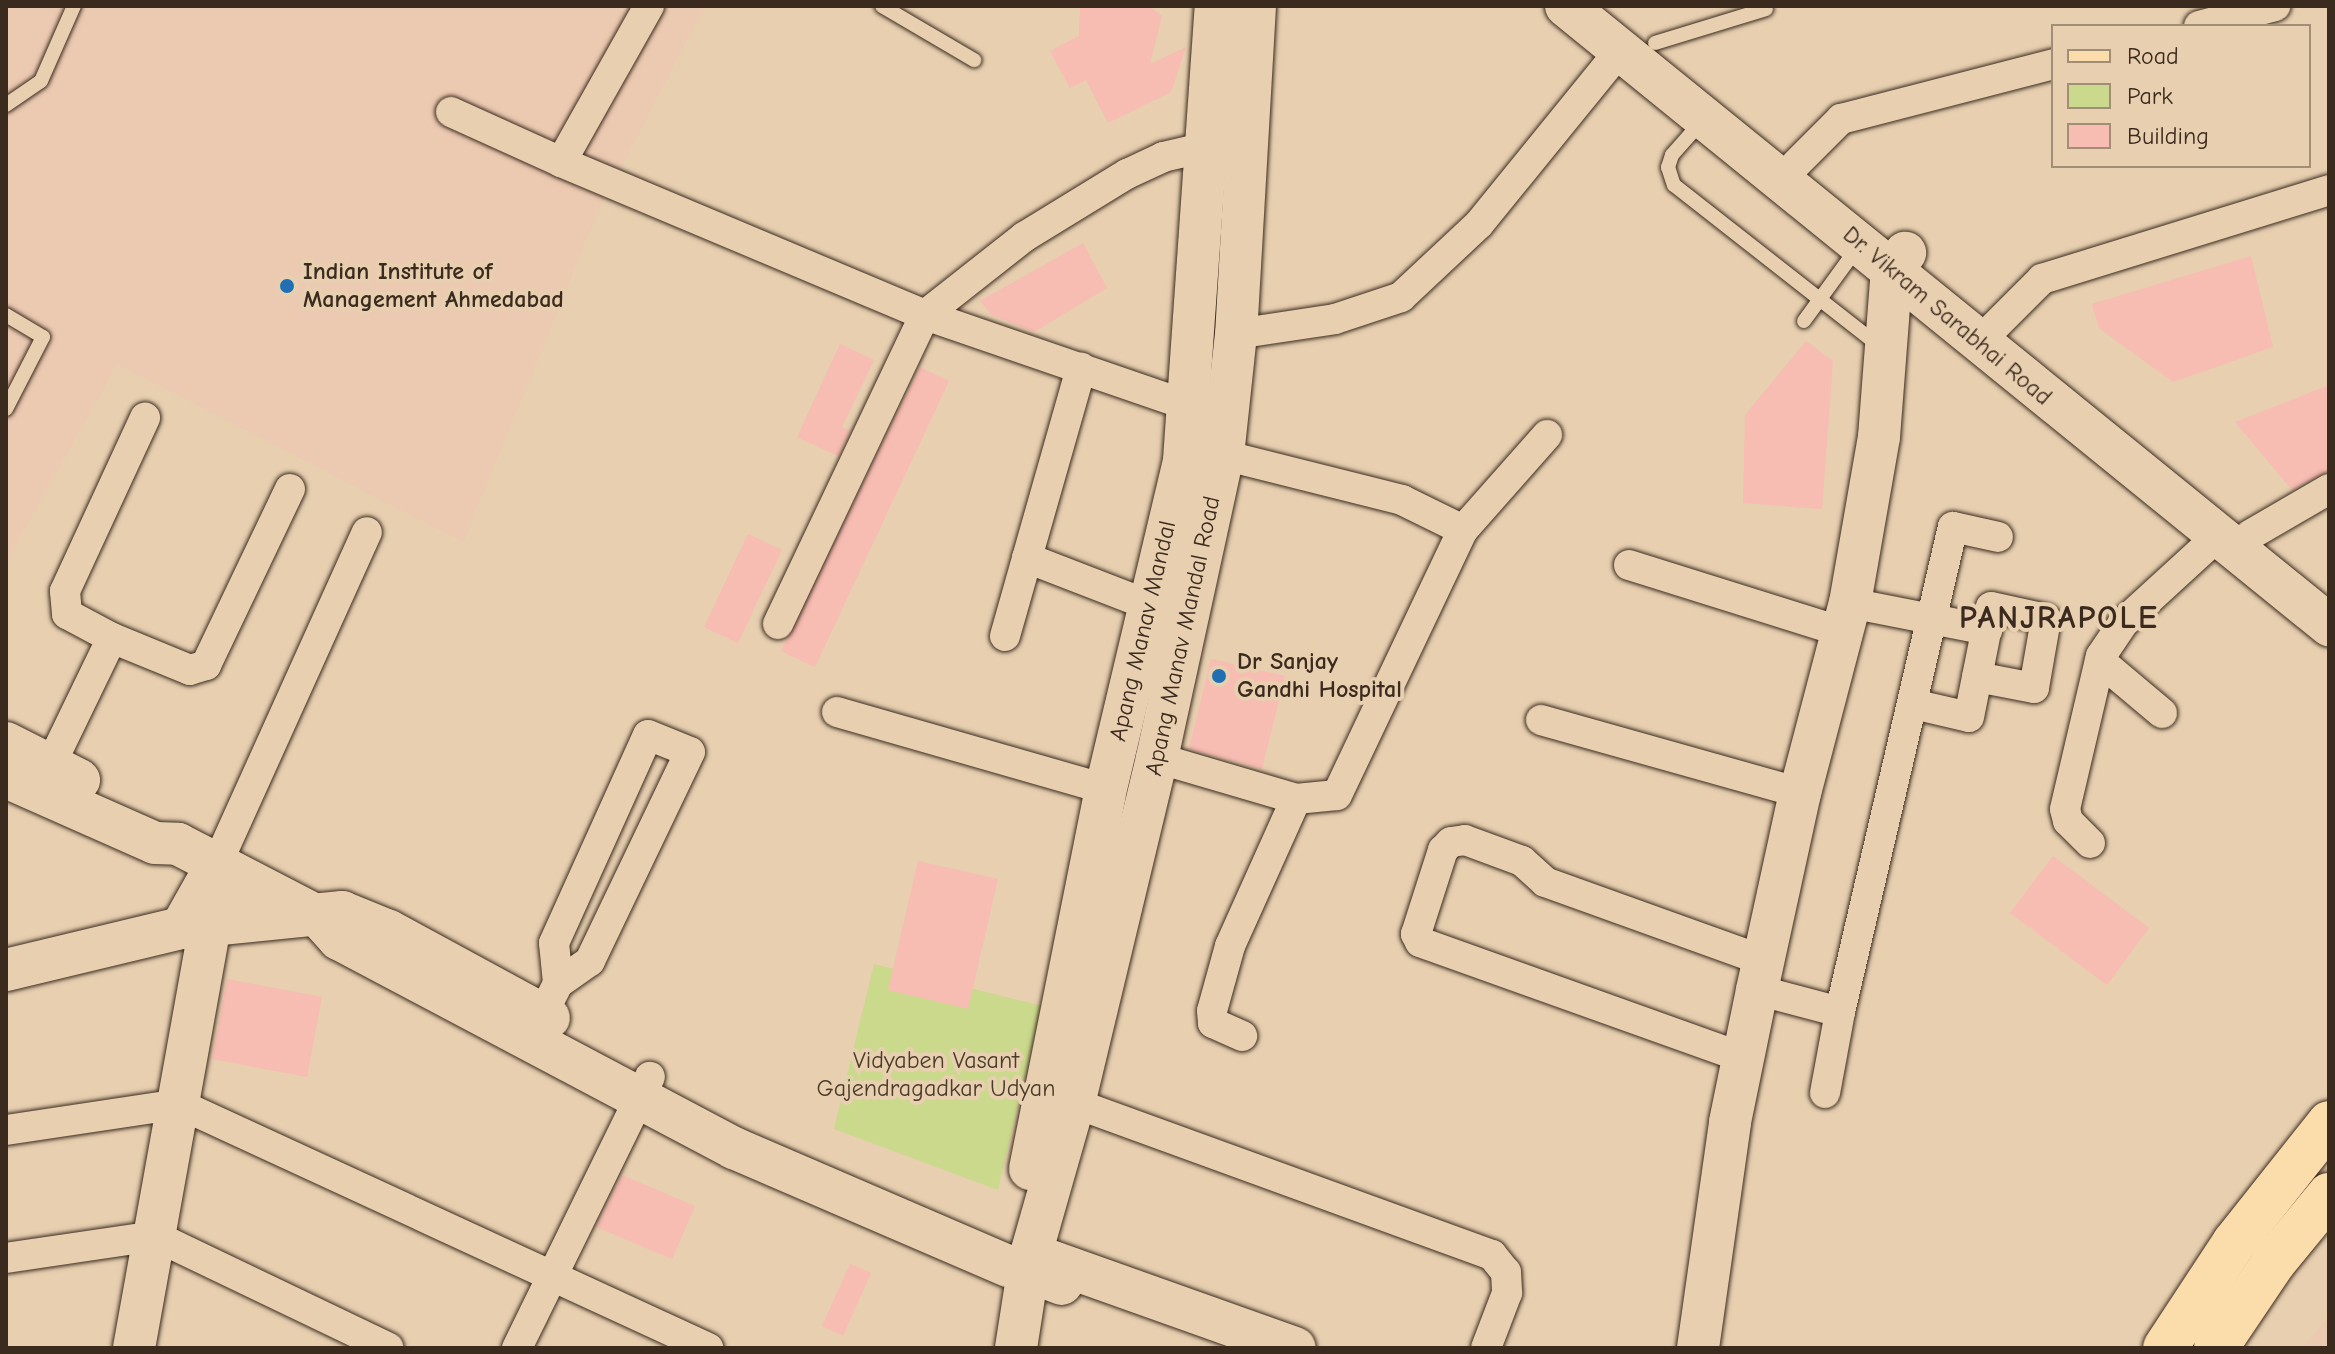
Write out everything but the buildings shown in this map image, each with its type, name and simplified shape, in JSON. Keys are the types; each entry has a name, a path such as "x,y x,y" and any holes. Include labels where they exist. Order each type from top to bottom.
{"main road":[{"path":"2165,1348 2234,1243 2329,1123"},
{"path":"2216,1348 2274,1262 2329,1195"}],"street":[{"path":"561,162 649,6"},
{"name":"Apang Manav Mandal","path":"1000,1348 1105,793 1184,460 1214,427 1206,147 1216,6"},
{"name":"Apang Manav Mandal Road","path":"1016,1348 1017,1260 1074,1103 1157,758 1214,427 1236,334 1255,6"},
{"name":"Dr. Vikram Sarabhai Road","path":"1566,6 1638,46 1796,164 1886,255 1994,327 2234,536 2329,625"},
{"name":"Dr. Vikram Sarabhai Road","path":"1609,6 1638,46 1705,117 1886,255 2234,536 2329,599"},
{"path":"2207,24 2275,6"},
{"path":"1236,334 1335,319 1401,297 1479,224 1638,46"},
{"path":"1796,164 1841,119 2051,65"},
{"path":"451,112 561,162 925,315 1081,368 1214,427 1402,500 1463,530"},
{"path":"778,624 925,315 1024,237 1127,174 1163,157 1206,147"},
{"path":"1994,327 2042,279 2329,190"},
{"path":"1698,1348 1760,976 1800,793 1847,617 1879,437 1886,351 1886,255"},
{"path":"1005,636 1081,368"},
{"path":"145,418 65,591 67,614 112,638 190,670 206,665 290,489"},
{"path":"1157,758 1296,799 1337,795 1463,530 1547,435"},
{"path":"2090,843 2068,821 2065,809 2100,661 2123,623 2234,536 2329,489"},
{"path":"1825,1093 1840,1012 1953,527 1998,537"},
{"path":"134,1348 179,1104 196,928 217,864 367,532"},
{"path":"1027,558 1149,605"},
{"path":"1629,565 1847,617 1932,621 1987,630"},
{"path":"1913,704 1969,717 1977,677 1987,630 1991,607 2046,619 2034,688 1977,677"},
{"path":"31,779 112,638"},
{"path":"2100,661 2162,713"},
{"path":"837,712 1144,807"},
{"path":"1541,720 1800,793"},
{"path":"648,735 690,752 590,961 550,999 554,943 648,735"},
{"path":"6,743 31,779 155,843 178,844 264,888 319,917 339,939 644,1088 1017,1260 1231,1348"},
{"path":"1242,1036 1213,1023 1212,1011 1230,946 1296,799"},
{"path":"1744,1058 1420,942 1416,934 1443,850 1451,842 1465,840 1522,861 1545,882 1840,1012"},
{"path":"196,928 264,888"},
{"path":"6,970 196,928 319,917 342,912 550,999 644,1088"},
{"path":"517,1348 644,1088"},
{"path":"1074,1103 1492,1255 1506,1272 1507,1293 1486,1348"},
{"path":"6,1130 179,1104 708,1348"},
{"path":"6,1258 155,1236 389,1348"},
{"path":"1017,1260 1295,1348"}],"lane":[{"path":"6,105 41,81 74,6"},
{"path":"882,6 974,60"},
{"path":"1638,46 1766,9"},
{"path":"1705,117 1672,155 1669,176 1886,351"},
{"path":"1804,321 1819,298 1886,255"},
{"path":"6,315 43,337 6,409"}],"shaded area":[{"name":"Indian Institute of Management Ahmedabad","path":"6,6 705,6 599,209 463,542 117,364 6,562"},
{"path":"2329,1316 2329,1348 2303,1348"}],"green space":[{"name":"Vidyaben Vasant Gajendragadkar Udyan","path":"874,964 1042,1006 998,1190 834,1129"}],"place":[{"name":"Indian Institute of Management Ahmedabad","path":"287,286"},
{"name":"Dr Sanjay Gandhi Hospital","path":"1219,676"}],"district":[{"name":"PANJRAPOLE","path":"2059,618"}]}
